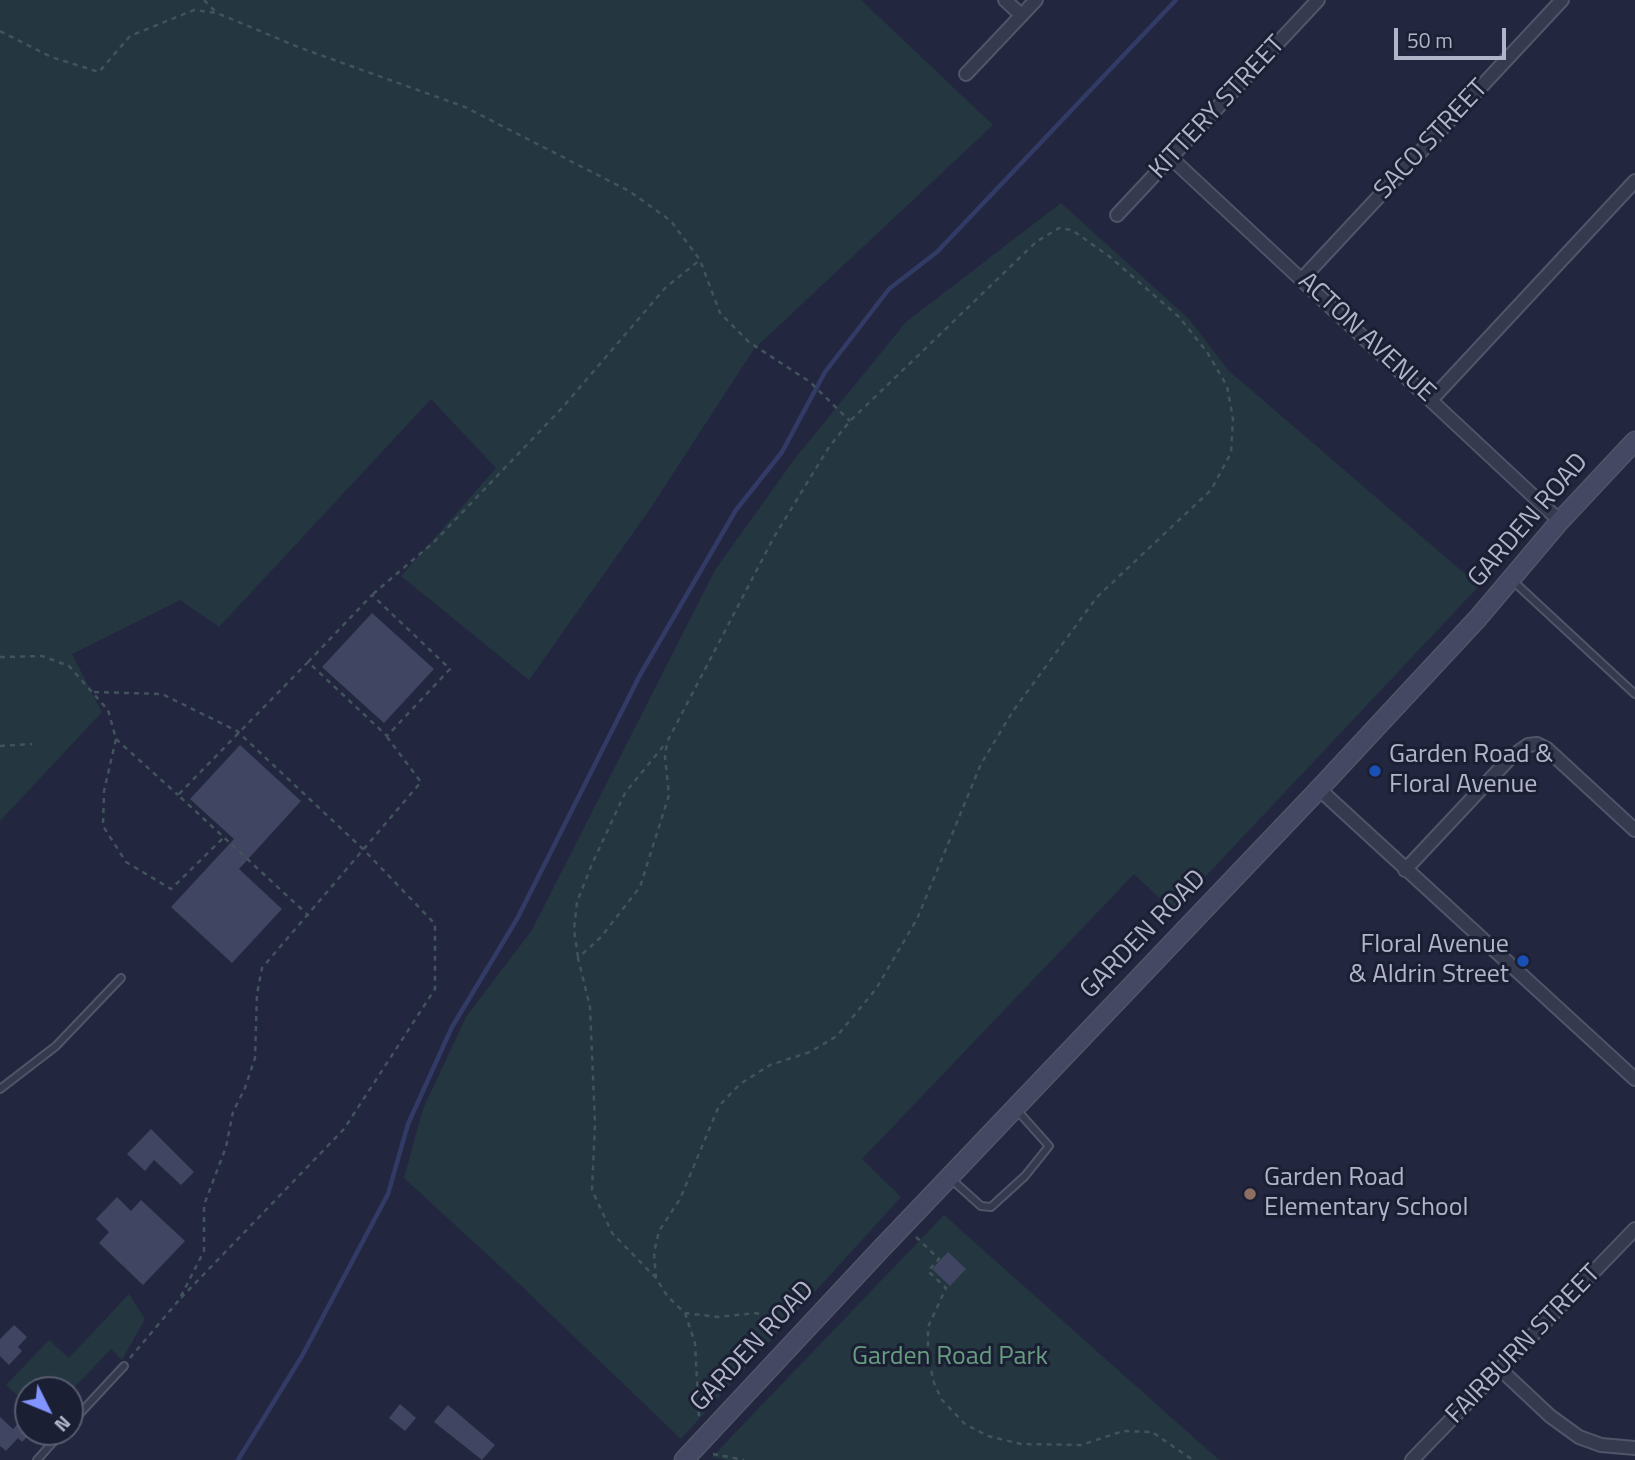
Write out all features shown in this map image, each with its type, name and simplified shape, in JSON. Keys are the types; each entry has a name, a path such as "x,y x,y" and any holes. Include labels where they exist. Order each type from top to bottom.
{"street":[{"path":"1005,0 1021,15"},
{"path":"966,74 1036,0"},
{"name":"KITTERY STREET","path":"1117,215 1318,0"},
{"name":"SACO STREET","path":"1302,279 1562,0"},
{"name":"ACTON AVENUE","path":"1171,158 1560,521"},
{"path":"1432,399 1635,181"},
{"name":"GARDEN ROAD","path":"692,1451 803,1330 1319,789 1512,579 1560,521 1632,451"},
{"path":"1405,870 1520,749 1537,744 1547,749 1635,830"},
{"path":"1319,789 1635,1079"},
{"name":"FAIRBURN STREET","path":"1412,1460 1635,1229"},
{"path":"1500,1369 1550,1416 1578,1437 1601,1446 1635,1448"}],"lane":[{"path":"1512,579 1635,694"},
{"path":"0,1089 56,1046 121,978"},
{"path":"949,1178 981,1206 991,1207 1025,1176 1049,1146 1015,1108"},
{"path":"84,1409 124,1366"},
{"path":"37,1460 50,1446"}],"path":[{"path":"204,0 217,13"},
{"path":"0,31 51,57 99,72 130,36 194,10 217,13 298,47 465,107 629,191 671,221 700,260 720,313 749,342 810,382 849,421"},
{"path":"656,1278 654,1253 659,1231 680,1199 719,1106 740,1084 770,1065 810,1052 837,1036 876,989 917,919 981,764 1013,711 1097,597 1211,490 1231,453 1233,419 1227,386 1206,352 1179,317 1110,257 1072,230 1059,228 1035,242 849,421 829,447 774,537 667,742 625,793 577,902 575,929 578,958 590,1007 595,1124 592,1190 612,1233 656,1278 668,1297 685,1313 695,1343 692,1451 744,1460"},
{"path":"178,795 237,731 372,595 434,542 562,408 666,287 700,260"},
{"path":"372,595 450,669 387,736"},
{"path":"0,657 42,656 69,666 108,710 116,739 104,791 103,826 126,862 171,889 223,837"},
{"path":"179,1300 204,1251 204,1205 226,1147 233,1112 255,1058 257,994 262,968 421,782 387,736 308,662"},
{"path":"94,692 162,694 237,731 364,850 435,924 435,989 344,1129 179,1300 124,1366"},
{"path":"116,739 309,916"},
{"path":"578,958 601,937 640,887 669,795 665,757 667,742"},
{"path":"0,746 32,744"},
{"path":"904,1225 939,1259 928,1271 946,1289 928,1327 928,1355 934,1383 942,1400 965,1424 988,1436 1021,1444 1081,1445 1123,1431 1152,1432 1193,1460"},
{"path":"685,1313 718,1317 757,1313 803,1330"}],"green space":[{"path":"0,0 861,0 993,125 754,349 650,509 529,680 401,576 496,468 431,399 219,627 180,600 72,654 102,712 0,821"},
{"path":"1061,203 1189,319 1228,370 1479,586 1173,911 1134,874 862,1159 901,1197 681,1439 404,1178 423,1109 466,1017 532,930 715,570 793,461 906,322"},
{"name":"Garden Road Park","path":"944,1215 1219,1460 726,1460 712,1457"},
{"path":"129,1294 145,1319 122,1360 111,1349 84,1377 15,1376 49,1340 69,1358"},
{"path":"14,1377 14,1392 6,1385"}],"building":[{"path":"372,613 434,669 384,723 322,667"},
{"path":"240,745 301,801 239,869 282,909 232,963 171,907 234,839 190,799"},
{"path":"151,1129 194,1172 181,1185 154,1160 145,1171 127,1154"},
{"path":"117,1197 131,1211 141,1200 185,1241 143,1285 99,1243 109,1232 96,1219"},
{"path":"948,1252 966,1269 950,1286 932,1269"},
{"path":"14,1325 27,1337 18,1347 22,1351 9,1365 0,1356 0,1339"},
{"path":"400,1404 416,1418 405,1431 389,1418"},
{"path":"448,1405 495,1445 482,1460 434,1422"},
{"path":"0,1417 13,1429 14,1442 6,1451 0,1446"}],"waterway":[{"path":"238,1460 302,1356 388,1194 408,1124 452,1027 517,919 640,675 736,510 782,452 825,372 889,289 937,252 1176,0"}],"place":[{"name":"Garden Road & Floral Avenue","path":"1375,771"},
{"name":"Floral Avenue & Aldrin Street","path":"1523,961"},
{"name":"Garden Road Elementary School","path":"1250,1194"}]}
